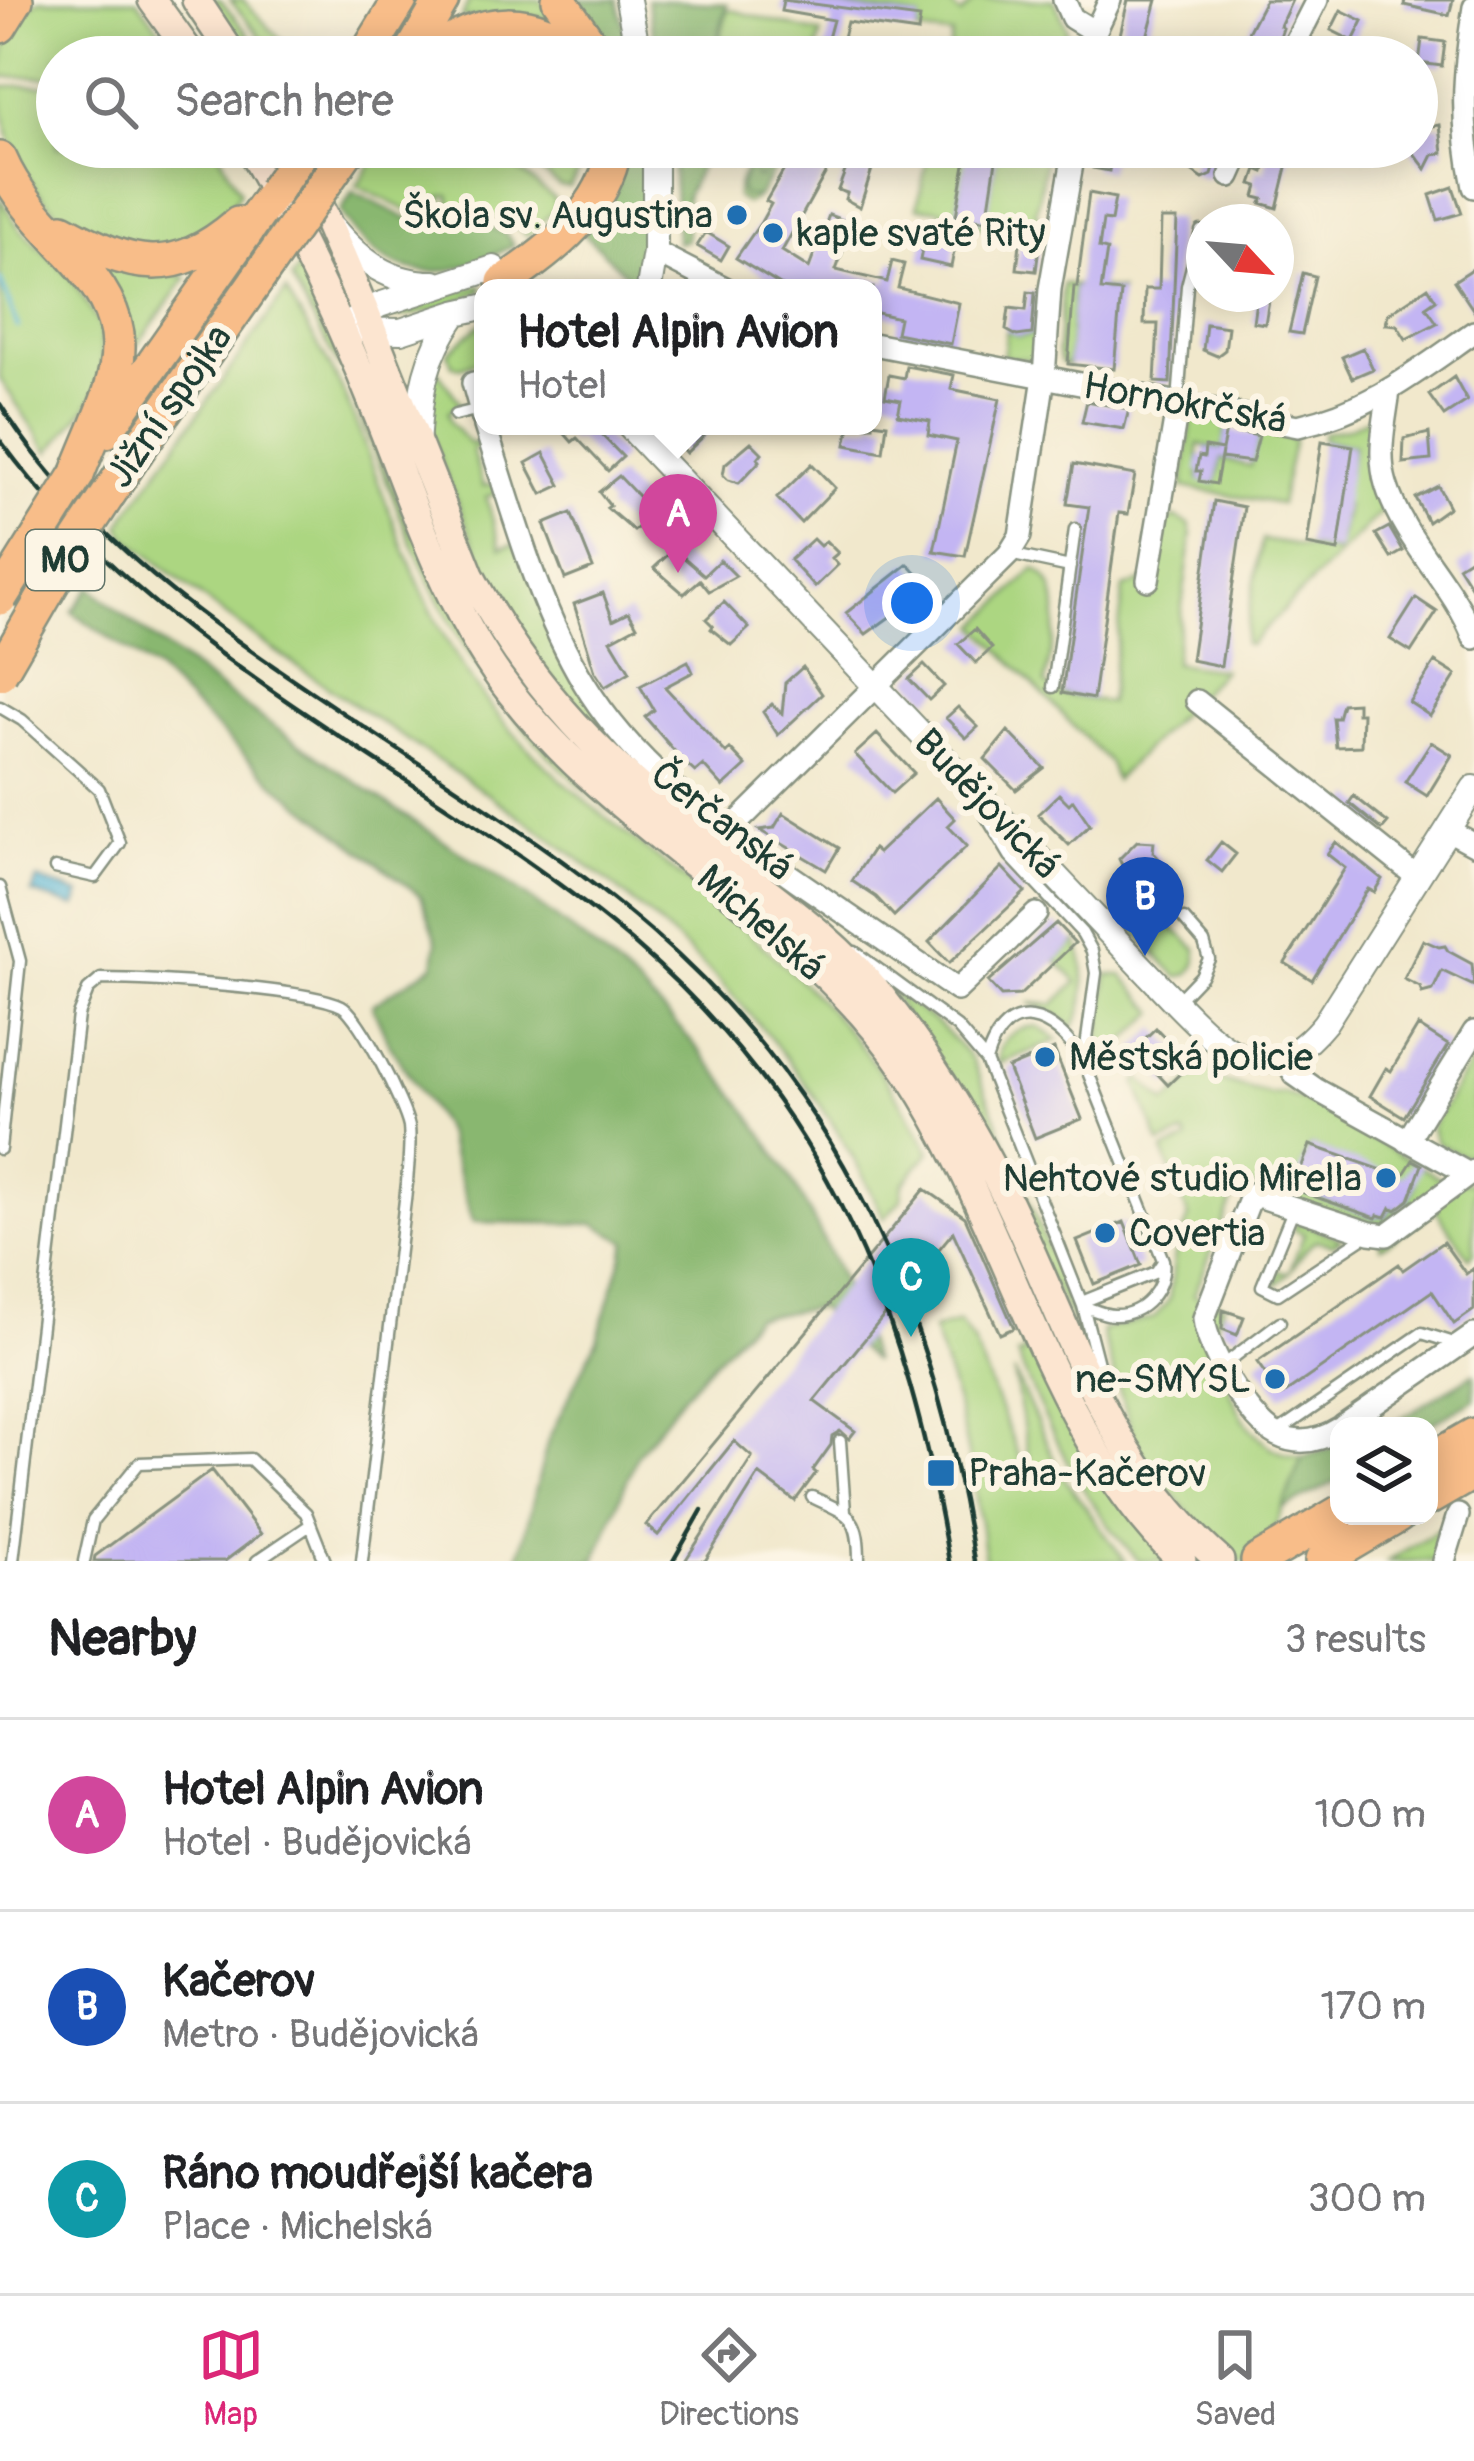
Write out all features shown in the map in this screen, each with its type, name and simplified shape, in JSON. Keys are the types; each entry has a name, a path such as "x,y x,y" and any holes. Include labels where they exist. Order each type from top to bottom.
{"highway":[{"path":"0,26 16,0"},
{"path":"378,36 400,0"},
{"path":"421,36 442,0"},
{"path":"559,0 585,36"},
{"path":"462,36 494,26 521,25 555,36"},
{"path":"0,158 34,214 91,275 114,311 119,352 108,416"},
{"path":"34,214 98,250 140,262 184,259 235,237 291,168"},
{"name":"Jižní spojka","path":"0,673 66,559 137,451 335,168"},
{"path":"502,279 572,206 591,168"},
{"path":"508,279 579,221 600,190 608,168"},
{"name":"Jižní spojka","path":"0,598 108,416 235,237"},
{"path":"1438,1456 1474,1435"},
{"path":"1443,1506 1474,1472"},
{"path":"1258,1561 1330,1518"},
{"path":"1323,1560 1383,1525"}],"main road":[{"path":"152,0 178,36"},
{"path":"196,0 220,36"},
{"name":"Michelská","path":"260,168 331,302 360,324 470,575 529,674 582,735 640,789 816,928 877,992 954,1102 990,1165 1108,1422 1157,1496 1220,1561"},
{"path":"299,168 326,220 360,324"},
{"name":"Michelská","path":"360,324 457,605 507,688 585,775 801,952 860,1011 907,1070 969,1182 1086,1436 1139,1516 1182,1561"}],"street":[{"path":"628,0 635,36"},
{"path":"1064,0 1072,18 1095,32"},
{"path":"1094,36 1110,0"},
{"path":"1298,36 1316,0"},
{"path":"1474,8 1462,86 1464,138 1474,187"},
{"path":"651,279 655,168"},
{"path":"727,833 1009,554 1020,536 1044,377 1050,289 1072,168"},
{"path":"1230,176 1234,168"},
{"path":"326,220 375,270 417,282 474,286"},
{"path":"655,253 706,279"},
{"path":"360,324 443,283"},
{"path":"360,324 412,329 474,301"},
{"path":"417,448 426,367 456,313"},
{"name":"Hornokrčská","path":"882,346 1298,426 1341,417 1389,391 1474,332"},
{"path":"1389,391 1382,439 1384,481 1474,638"},
{"path":"1148,580 1178,402"},
{"name":"Čerčanská","path":"489,435 564,645 585,686 646,764 727,833 957,990 1036,914"},
{"name":"Budějovická","path":"638,435 1215,1042 1233,1054 1268,1060 1285,1055"},
{"path":"1197,701 1417,877"},
{"path":"1330,1434 1305,1442 1274,1434 1246,1403 1217,1357 1204,1318 1252,1194 1370,1234 1387,1235 1471,1173 1317,1090 1294,1074 1285,1055 1309,1043 1325,1023 1474,788"},
{"path":"1448,830 1474,844"},
{"path":"1407,1141 1474,1032"},
{"path":"1355,1417 1467,1340"},
{"path":"1443,1506 1444,1561"}],"lane":[{"path":"1178,402 1186,299"},
{"path":"455,415 474,417"},
{"path":"1053,687 1075,529"},
{"path":"1009,554 1070,567"},
{"path":"0,707 22,720 99,789 119,843 95,877 55,868"},
{"path":"965,782 1010,856 1092,951 1096,973 1084,1062"},
{"path":"0,887 20,962 0,1149"},
{"path":"1176,1003 1201,976 1209,959 1204,942 1184,919"},
{"path":"816,928 957,1027 986,1061 1082,1304 1103,1381 1108,1422"},
{"path":"13,1561 78,1015 88,990 101,979 326,1000 347,1009 365,1031 409,1125 407,1184 362,1561"},
{"path":"986,1061 997,1033 1012,1022 1033,1018 1063,1032 1084,1062 1163,1260 1164,1280 1141,1306 1115,1316 1082,1304"},
{"path":"1294,1208 1262,1286 1278,1294 1370,1234"},
{"path":"1082,1304 1156,1272 1163,1260"},
{"path":"1217,1357 1280,1322"},
{"path":"1274,1434 1421,1333 1467,1340"},
{"path":"840,1441 844,1512"},
{"path":"83,1561 93,1520 140,1463 250,1459 305,1513 326,1561"},
{"path":"812,1497 844,1512 859,1531 859,1561"},
{"path":"257,1561 310,1525"}],"green space":[{"path":"39,0 137,0 165,36 36,36 36,77 1,77 10,33"},
{"path":"206,0 220,0 250,36 231,36"},
{"path":"230,0 243,0 277,36 260,36"},
{"path":"469,0 540,0 555,18 462,18"},
{"path":"578,0 617,0 626,36 603,36"},
{"path":"647,0 727,4 719,36 654,36"},
{"path":"798,0 945,0 961,15 976,0 1054,0 1067,28 1066,36 952,36 918,32 920,18"},
{"path":"728,9 821,34 820,36 721,36"},
{"path":"36,85 36,168 227,168 240,192 218,228 154,253 92,233 58,212 20,164 6,126 1,86"},
{"path":"369,168 515,168 554,198 556,208 528,236 492,216 452,212 449,195 442,196 445,213 419,216 357,186"},
{"path":"536,168 581,168 569,187 560,186"},
{"path":"616,168 644,168 641,279 631,279 580,230"},
{"path":"673,168 700,168 686,196 687,240 677,243"},
{"path":"746,168 765,168 760,178 746,171 740,188 758,197 746,203 737,198 744,172"},
{"path":"765,168 774,168 758,197 743,196 740,188 746,170 755,170 755,177 760,178"},
{"path":"925,168 966,168 956,216 986,221 995,168 1044,168 1036,214 1051,228 1002,219 999,229 941,221 942,210 917,207"},
{"path":"353,192 421,225 472,219 506,234 514,245 463,267 439,271 396,265 358,236 340,212"},
{"path":"0,198 19,228 69,275 100,326 104,378 87,407 49,452 0,379"},
{"path":"87,256 187,277 132,352"},
{"path":"303,263 345,369 339,366 291,279"},
{"path":"241,265 247,270 133,432 126,427"},
{"path":"1063,284 1121,291 1074,287 1068,366 1058,352"},
{"path":"474,287 474,294 432,310 380,316"},
{"path":"286,291 344,394 424,596 491,707 568,786 776,957 860,1045 908,1113 930,1152 903,1184 901,1200 884,1218 816,1099 736,998 644,911 545,834 228,617 125,535 120,526 127,514"},
{"path":"474,330 474,363 452,365 448,352"},
{"path":"1007,330 1018,336 1039,334 1036,360 1003,357"},
{"path":"433,365 460,403 448,413 451,423 470,444 482,441 483,446 472,450 483,486 494,484 497,493 486,497 501,548 514,544 633,762 630,766 547,672 486,568 431,431 428,405"},
{"path":"353,390 410,528 613,813 537,743 505,705 451,624 407,533"},
{"path":"1192,417 1227,423 1222,450 1198,444 1199,480 1216,484 1221,459 1250,466 1260,431 1294,439 1280,504 1183,487"},
{"path":"1370,417 1374,424 1372,468 1385,508 1249,645 1244,643 1262,540 1337,552 1354,445 1322,440 1323,433"},
{"path":"1175,517 1189,524 1192,534 1174,663 1223,670 1115,780 1109,763 977,626 1035,569 1053,591 1056,605 1045,684 1061,694 1109,703 1124,588 1155,577 1166,522"},
{"path":"90,587 252,711 534,902 640,988 716,1070 780,1160 832,1258 873,1362 818,1308 755,1317 683,1395 637,1455 595,1561 518,1561 548,1440 597,1340 627,1242 595,1224 473,1222 444,1129 389,1044 372,1005 434,965 437,941 421,896 276,785 157,671 72,612"},
{"path":"1151,909 1197,949 1196,965 1189,974 1178,977 1134,931"},
{"path":"1077,941 1084,986 1072,1028 1059,1016 1029,1003 1053,1005 1077,982 1056,960"},
{"path":"1107,975 1122,975 1156,1012 1107,1058 1100,1037"},
{"path":"889,988 938,1024 972,1059 1090,1353"},
{"path":"1037,1026 1058,1040 999,1064 1009,1036"},
{"path":"1474,1056 1474,1154 1462,1155 1437,1143 1431,1128"},
{"path":"1207,1065 1222,1081 1271,1095 1284,1093 1317,1106 1445,1181 1474,1183 1474,1253 1469,1257 1436,1210 1381,1247 1377,1232 1240,1181 1194,1295 1224,1305 1212,1331 1230,1391 1250,1428 1263,1442 1302,1457 1262,1561 1237,1561 1208,1537 1138,1450 1103,1337 1102,1330 1154,1318 1169,1300 1175,1254 1189,1217 1163,1151 1188,1140 1185,1134 1160,1144 1136,1082 1140,1078 1166,1103","holes":["1310,1146 1415,1184 1404,1212 1391,1207 1387,1218 1294,1189"]},
{"path":"1298,1221 1341,1239 1333,1245 1316,1240 1290,1271 1304,1234 1293,1229"},
{"path":"1278,1270 1288,1273 1281,1281 1275,1286"},
{"path":"959,1322 973,1342 1022,1463 1029,1460 1014,1372 1060,1472 1125,1561 985,1561 966,1444 933,1330"},
{"path":"1024,1341 1168,1561 1139,1561 1100,1514 1055,1437 1017,1355 1024,1354"},
{"path":"1474,1374 1474,1400 1438,1420 1403,1417"},
{"path":"1330,1449 1330,1485 1282,1509 1302,1457"},
{"path":"1446,1525 1435,1561 1388,1561"}],"water":[{"path":"37,879 80,894 76,907 32,893"}],"building":[{"path":"783,0 920,18 918,32 847,22 843,36 829,36 833,20 781,11"},
{"path":"1128,0 1157,0 1147,36 1120,35"},
{"path":"1265,0 1292,0 1280,36 1246,36"},
{"path":"1405,0 1453,0 1449,15 1404,5"},
{"path":"1341,10 1363,21 1356,36 1331,30"},
{"path":"1438,41 1445,42 1442,66 1438,65"},
{"path":"1438,125 1443,153 1438,154"},
{"path":"785,168 828,168 782,251 809,268 829,215 853,224 836,270 874,279 770,279 736,258 771,204 766,201"},
{"path":"846,168 872,168 860,207 838,190"},
{"path":"964,168 995,168 987,221 956,216"},
{"path":"1192,168 1214,168 1203,179"},
{"path":"1287,168 1278,204 1264,204 1255,197 1258,186 1252,184 1257,169"},
{"path":"1453,187 1462,213 1438,220 1430,195"},
{"path":"1089,193 1115,198 1111,221 1103,220 1099,248 1107,250 1101,290 1121,292 1114,369 1068,364"},
{"path":"928,219 959,226 951,267 920,260"},
{"path":"1161,219 1177,219 1170,383 1155,382 1158,324 1144,324 1145,289 1159,289"},
{"path":"706,232 729,246 721,260 697,246"},
{"path":"1021,235 1040,238 1036,271 1017,269"},
{"path":"892,261 904,264 898,288 959,303 951,344 896,333 899,318 882,314 882,281 887,282"},
{"path":"1474,268 1474,311 1454,281"},
{"path":"1303,273 1315,276 1302,334 1289,332"},
{"path":"1428,287 1436,300 1426,307 1437,323 1406,339 1397,325 1386,324 1388,314"},
{"path":"1028,292 1035,293 1032,334 1017,336 1006,330 1009,308 1026,310"},
{"path":"1254,312 1267,312 1265,324 1253,322"},
{"path":"1206,324 1228,327 1225,350 1217,356 1203,350"},
{"path":"1363,348 1373,369 1352,378 1342,357"},
{"path":"906,366 954,375 951,389 1000,399 965,556 934,551 957,441 928,435 930,421 898,415 901,400 885,397 889,375 904,378"},
{"path":"1454,377 1467,401 1444,416 1429,395"},
{"path":"1087,401 1129,409 1124,429 1082,422"},
{"path":"882,423 887,424 883,452 846,445 848,435 882,435"},
{"path":"1226,430 1259,436 1252,462 1221,458 1222,451 1216,484 1199,481 1199,456 1204,457 1205,447 1222,450"},
{"path":"1429,433 1431,460 1403,463 1404,439"},
{"path":"566,435 602,435 623,457 608,471 577,438 572,442"},
{"path":"670,435 705,435 686,453"},
{"path":"1322,441 1353,446 1338,551 1307,545"},
{"path":"751,442 762,453 760,461 739,483 728,480 723,475 725,464"},
{"path":"544,453 561,485 542,494 526,463"},
{"path":"812,464 835,488 801,523 777,498"},
{"path":"1074,464 1135,475 1128,514 1119,513 1093,699 1062,693 1089,507 1067,504"},
{"path":"619,476 654,513 634,531 607,508 599,492"},
{"path":"1438,486 1449,507 1428,522 1415,498"},
{"path":"1214,501 1244,507 1221,666 1191,660"},
{"path":"571,513 593,568 565,579 544,524"},
{"path":"1389,527 1403,551 1391,558 1376,534"},
{"path":"813,539 820,546 826,541 838,553 832,558 838,565 815,587 790,560"},
{"path":"674,549 704,575 720,560 736,576 709,591 700,580 684,594 654,568"},
{"path":"1474,556 1474,591 1458,566"},
{"path":"908,564 930,588 866,634 846,613"},
{"path":"603,593 613,620 629,612 637,626 611,640 630,672 605,687 595,672 574,604"},
{"path":"1416,598 1437,612 1411,652 1390,639"},
{"path":"724,602 749,628 731,645 706,619"},
{"path":"975,629 992,648 976,663 958,644"},
{"path":"688,661 693,672 665,687 726,753 730,749 746,766 723,787 703,765 695,772 645,717 654,710 640,686"},
{"path":"1435,662 1456,675 1430,716 1409,702"},
{"path":"924,665 944,686 929,700 909,679"},
{"path":"803,667 822,694 778,735 763,712 772,704 782,714 785,683"},
{"path":"1357,703 1357,713 1362,713 1361,746 1336,747 1333,718 1338,718 1342,704"},
{"path":"958,707 978,727 966,738 946,718"},
{"path":"1008,731 1044,768 1016,790 985,759"},
{"path":"877,734 914,773 892,793 855,754"},
{"path":"1431,742 1452,755 1427,796 1405,782"},
{"path":"1059,794 1069,804 1073,800 1090,825 1069,845 1038,814"},
{"path":"1354,796 1388,823 1382,830 1349,803"},
{"path":"936,798 955,819 948,826 967,846 894,916 852,881 873,849 878,853"},
{"path":"783,813 839,848 826,870 759,830 774,828"},
{"path":"1137,841 1154,842 1153,852 1164,864 1143,880 1127,875 1119,859"},
{"path":"1221,842 1236,854 1222,872 1207,860"},
{"path":"1336,842 1382,879 1374,892 1368,889 1365,893 1312,980 1285,963 1345,868 1327,854"},
{"path":"1002,867 1025,892 949,963 929,942"},
{"path":"1056,923 1075,943 1020,995 1001,996 988,982"},
{"path":"1423,940 1445,946 1472,964 1474,986 1442,971 1433,990 1422,993 1404,979"},
{"path":"1418,1026 1448,1045 1404,1117 1370,1096"},
{"path":"1156,1028 1190,1064 1168,1085 1134,1049"},
{"path":"1054,1049 1082,1119 1035,1138 1008,1068"},
{"path":"1310,1145 1402,1177 1413,1160 1422,1165 1409,1200 1396,1210 1391,1207 1386,1217 1376,1218 1293,1189"},
{"path":"925,1189 965,1217 1014,1328 1000,1334 953,1232 814,1401 855,1431 849,1439 840,1431 832,1436 813,1470 816,1473 795,1501 759,1474 705,1561 685,1561 752,1457 734,1441 658,1535 646,1525"},
{"path":"1124,1222 1141,1265 1094,1284 1077,1241"},
{"path":"1443,1242 1466,1274 1474,1268 1474,1310 1454,1324 1432,1291 1281,1396 1257,1362 1399,1264 1403,1270"},
{"path":"1223,1310 1244,1317 1237,1335 1222,1329"},
{"path":"212,1470 261,1534 225,1561 94,1561 95,1556"}],"waterway":[{"path":"0,279 18,327"}],"railway":[{"path":"0,404 70,496 153,576 244,646 577,872 651,931 719,996 778,1065 828,1138 870,1216 905,1297 934,1381 974,1561"},
{"path":"0,440 80,534 170,615 604,919 703,1009 761,1077 809,1148 850,1223 883,1302 910,1384 949,1561"},
{"path":"673,1561 702,1510"}],"place":[{"name":"Škola sv. Augustina","path":"737,215"},
{"name":"kaple svaté Rity","path":"773,233"},
{"name":"Hotel Alpin Avion","path":"678,573"},
{"name":"Kačerov","path":"1145,956"},
{"name":"Městská policie","path":"1045,1057"},
{"name":"Nehtové studio Mirella","path":"1386,1178"},
{"name":"Covertia","path":"1105,1233"},
{"name":"Ráno moudřejší kačera","path":"911,1337"},
{"name":"ne-SMYSL","path":"1275,1379"},
{"name":"Praha-Kačerov","path":"941,1473"}]}
